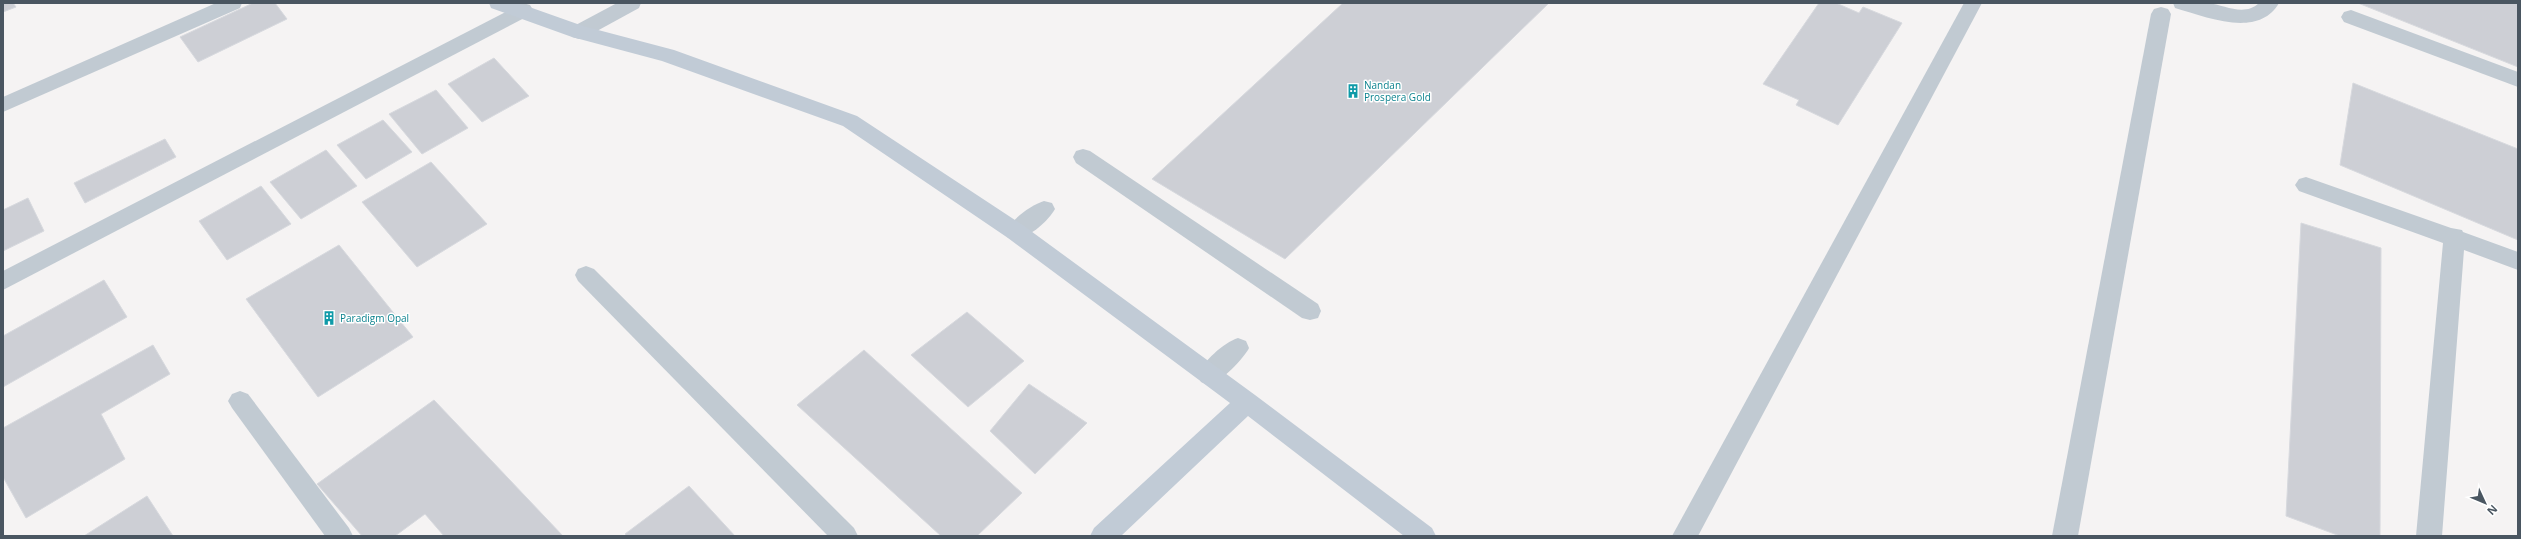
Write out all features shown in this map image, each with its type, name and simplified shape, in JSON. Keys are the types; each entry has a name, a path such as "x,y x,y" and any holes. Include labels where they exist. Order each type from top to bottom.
{"street":[{"path":"3,105 233,3"},
{"path":"498,3 523,10 579,32 667,55 850,121 1016,232 1247,402 1424,536"},
{"path":"579,32 632,3"},
{"path":"1685,536 1973,3"},
{"path":"2182,3 2236,17 2259,14 2270,3"},
{"path":"3,281 523,10"},
{"path":"2066,536 2161,14"},
{"path":"2351,18 2518,80"},
{"path":"1083,157 1310,310"},
{"path":"2306,185 2454,236 2518,261"},
{"path":"1016,232 1044,209"},
{"path":"2429,536 2454,236"},
{"path":"586,275 845,536"},
{"path":"1209,375 1238,348"},
{"path":"240,400 340,536"},
{"path":"1103,536 1247,402"}],"building":[{"path":"3,3 13,3 16,7 3,12"},
{"path":"253,3 275,3 287,19 198,62 180,37"},
{"name":"Nandan Prospera Gold","path":"1343,3 1549,3 1285,259 1152,179"},
{"path":"1819,3 1836,3 1859,13 1863,7 1902,23 1838,125 1796,105 1799,100 1763,84"},
{"path":"2358,3 2518,3 2518,67"},
{"path":"494,58 529,96 482,122 448,84"},
{"path":"2353,83 2518,149 2518,240 2340,165"},
{"path":"436,90 468,128 422,154 389,114"},
{"path":"383,120 412,152 366,179 337,145"},
{"path":"165,139 176,157 85,203 74,183"},
{"path":"326,150 357,186 301,219 270,182"},
{"path":"431,162 487,224 417,267 362,202"},
{"path":"261,186 291,224 227,260 199,221"},
{"path":"28,198 44,231 3,251 3,210"},
{"path":"2301,223 2381,248 2380,536 2340,536 2286,516"},
{"name":"Paradigm Opal","path":"339,245 413,337 318,397 246,299"},
{"path":"104,280 127,317 3,387 3,336"},
{"path":"967,312 1024,361 968,407 911,355"},
{"path":"153,345 170,374 101,414 125,459 26,518 3,477 3,428"},
{"path":"864,350 1022,493 977,536 941,536 797,405"},
{"path":"1029,384 1087,423 1035,474 990,431"},
{"path":"434,400 563,536 444,536 425,514 395,536 362,536 317,484"},
{"path":"689,486 735,536 627,536 625,534"},
{"path":"147,496 173,536 84,536"}],"place":[{"name":"Nandan Prospera Gold","path":"1353,91"},
{"name":"Paradigm Opal","path":"329,318"}]}
